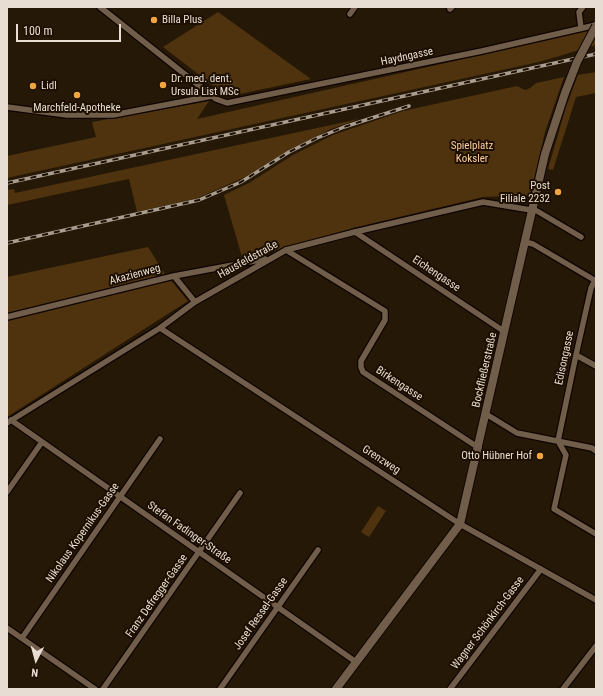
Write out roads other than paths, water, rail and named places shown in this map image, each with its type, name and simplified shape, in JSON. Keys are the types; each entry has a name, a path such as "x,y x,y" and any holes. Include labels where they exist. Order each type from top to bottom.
{"main road":[{"name":"Bockfließerstraße","path":"336,689 460,524 479,448 545,154 577,62 596,26"}],"street":[{"path":"100,7 212,96"},
{"path":"350,14 355,7"},
{"path":"581,28 579,12 583,7"},
{"name":"Haydngasse","path":"212,96 221,102 232,104 596,26"},
{"path":"7,107 68,115 113,115 212,96"},
{"name":"Hausfeldstraße","path":"9,422 160,328 195,302 269,258 286,250 483,202 542,213 581,237"},
{"name":"Eichengasse","path":"355,232 505,332"},
{"path":"525,242 533,244 596,281"},
{"name":"Birkengasse","path":"286,250 385,311 385,320 361,361 363,372 479,448"},
{"name":"Akazienweg","path":"7,317 174,276 269,258"},
{"path":"174,276 195,302"},
{"name":"Edisongasse","path":"558,441 591,288 596,281"},
{"name":"Grenzweg","path":"160,328 460,524 596,600"},
{"path":"576,355 596,366"},
{"path":"486,414 517,433 592,448 596,451"},
{"name":"Stefan Fadinger-Straße","path":"9,422 42,442 356,662"},
{"name":"Nikolaus Kopernikus-Gasse","path":"22,638 160,439"},
{"path":"558,441 566,456 554,509 596,534"},
{"path":"7,492 42,442"},
{"name":"Franz Defregger-Gasse","path":"103,689 240,494"},
{"name":"Josef Ressel-Gasse","path":"220,689 318,550"},
{"name":"Wagner Schönkirch-Gasse","path":"450,689 541,569"},
{"path":"7,628 95,689"},
{"path":"563,689 596,646"}],"railway":[{"path":"7,183 596,54"},
{"path":"7,243 199,200 241,182 289,152 317,138 344,127 409,106"}],"place":[{"name":"Billa Plus","path":"154,20"},
{"name":"Dr. med. dent. Ursula List MSc","path":"163,85"},
{"name":"Lidl","path":"33,86"},
{"name":"Marchfeld-Apotheke","path":"77,95"},
{"name":"Post Filiale 2232","path":"558,192"},
{"name":"Otto Hübner Hof","path":"540,456"}],"park label":[{"name":"Spielplatz Koksler","path":"472,152"}]}
